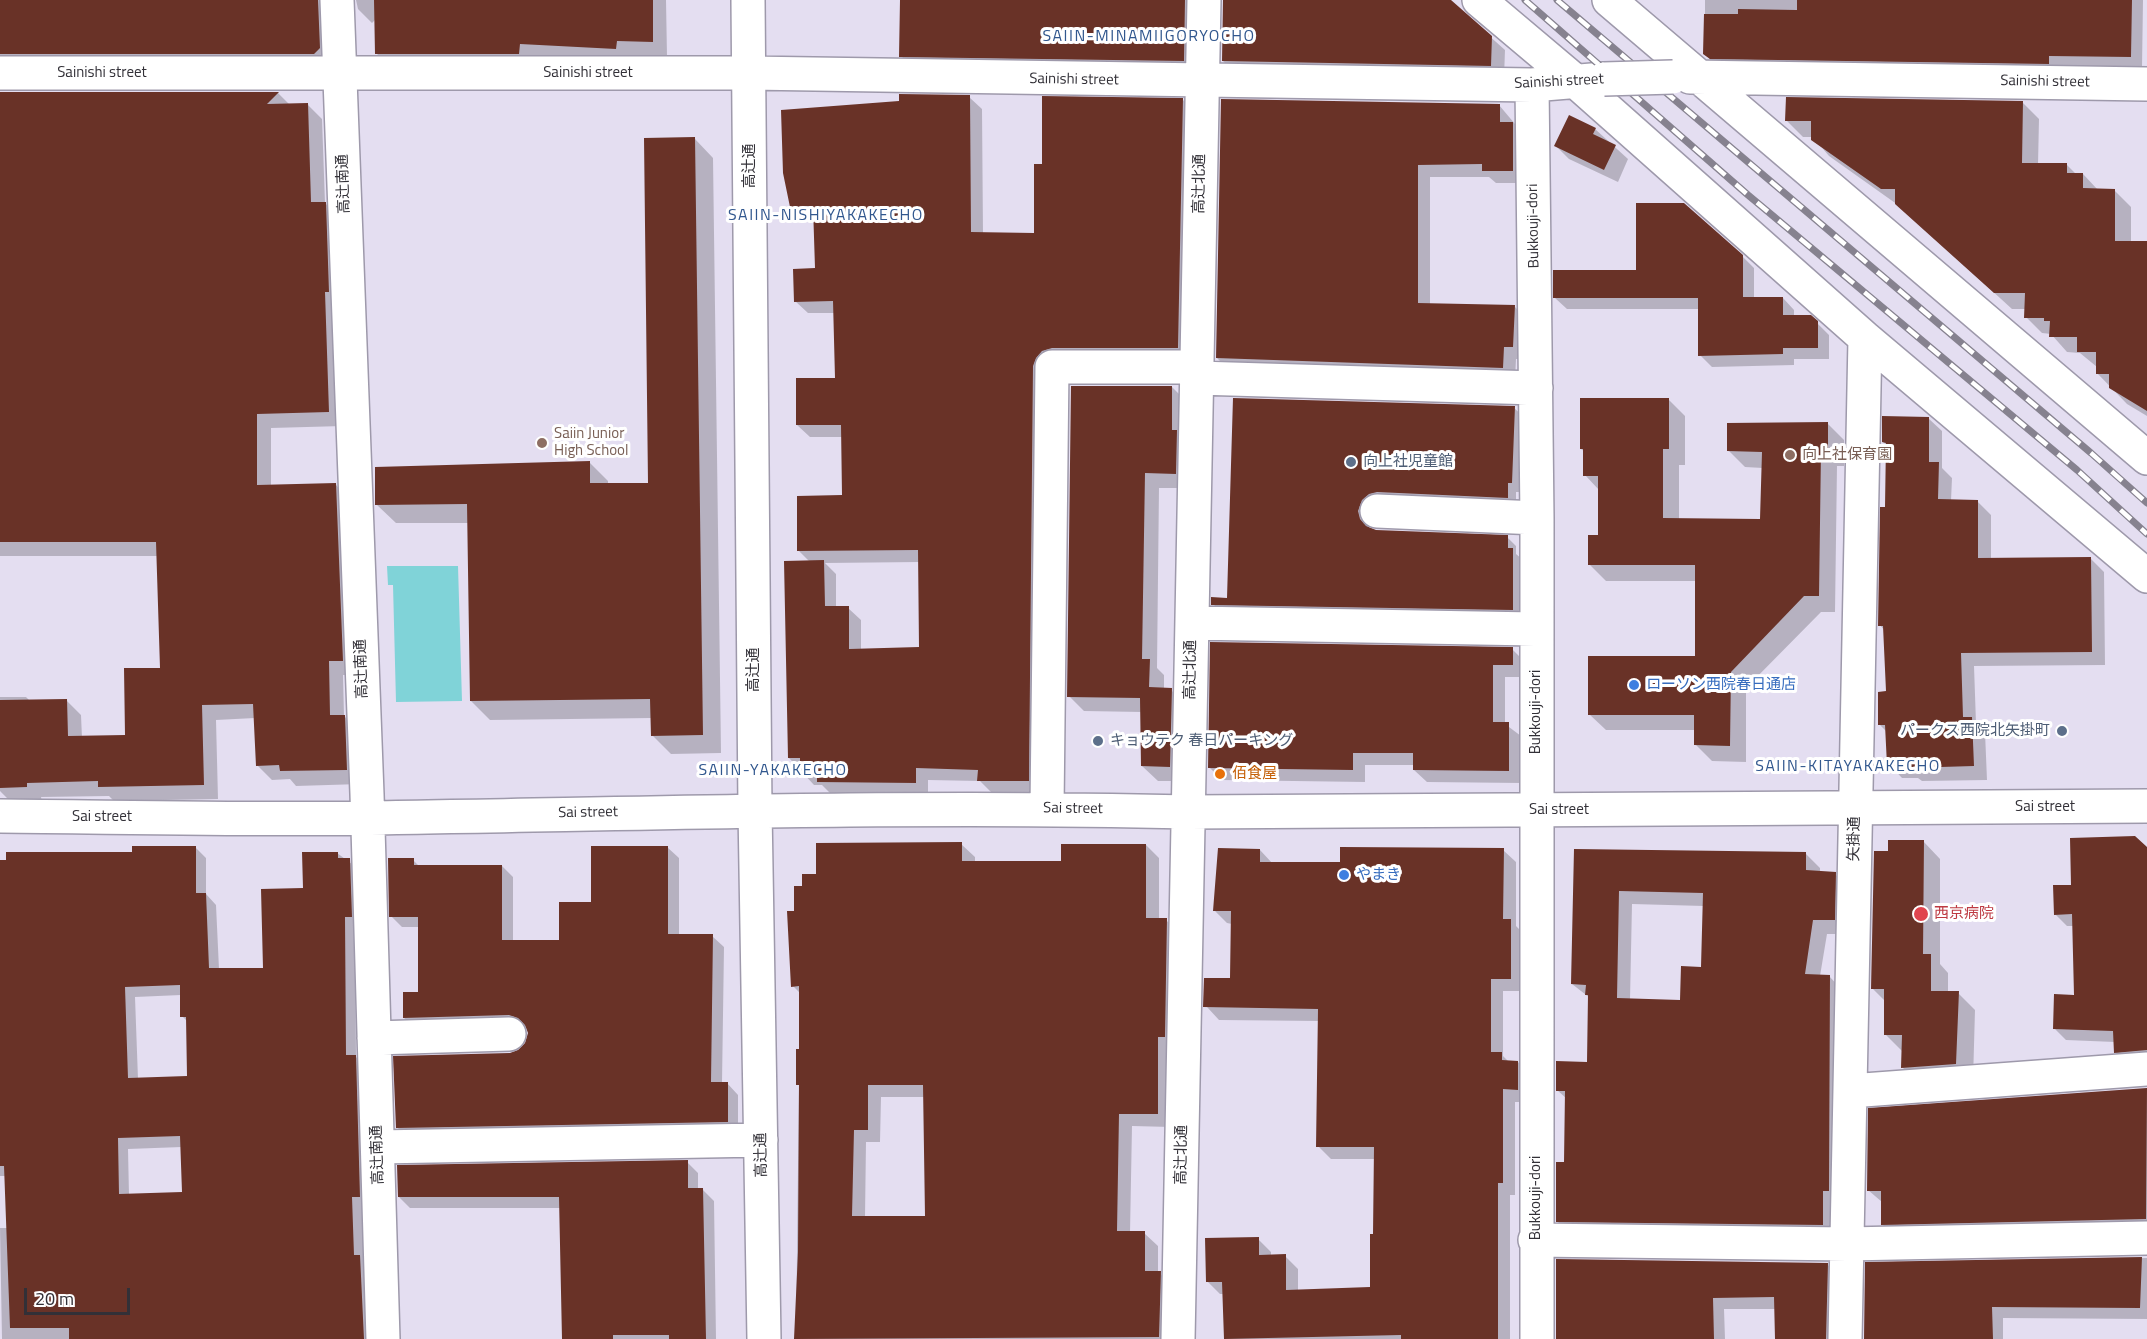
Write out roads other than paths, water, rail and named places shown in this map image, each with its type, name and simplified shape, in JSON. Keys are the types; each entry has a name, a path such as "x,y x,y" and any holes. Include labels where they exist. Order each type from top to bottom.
{"street":[{"name":"高辻南通","path":"337,0 368,818 383,1339"},
{"name":"高辻通","path":"748,0 755,810 764,1339"},
{"name":"高辻北通","path":"1178,1339 1204,0"},
{"path":"1479,0 1589,79 1865,338 2147,576"},
{"path":"1609,0 1685,77 2147,458"},
{"name":"Sainishi street","path":"0,73 749,73 1201,82 1532,85 1589,79 1685,77 2147,84"},
{"name":"Bukkouji-dori","path":"1532,85 1537,518 1535,629 1537,1339"},
{"name":"矢掛通","path":"1845,1339 1865,338"},
{"path":"1047,808 1052,367 1536,388"},
{"path":"1377,511 1537,518"},
{"path":"1192,623 1535,629"},
{"name":"Sai street","path":"0,816 368,818 755,810 1047,808 1189,812 2147,806"},
{"path":"374,1038 509,1034"},
{"path":"1850,1092 2147,1069"},
{"path":"378,1147 761,1140"},
{"path":"1535,1240 1847,1244 2147,1238"}],"railway":[{"path":"1525,0 1748,195 2077,470 2147,534"},
{"path":"1557,0 2147,503"}],"place":[{"name":"Saiin Junior High School","path":"542,443"},
{"name":"向上社保育園","path":"1790,455"},
{"name":"向上社児童館","path":"1351,462"},
{"name":"ローソン西院春日通店","path":"1634,685"},
{"name":"パークス西院北矢掛町","path":"2062,731"},
{"name":"キョウテク 春日パーキング","path":"1098,741"},
{"name":"佰食屋","path":"1220,774"},
{"name":"やまき","path":"1344,875"},
{"name":"西京病院","path":"1921,914"}],"district":[{"name":"SAIIN-MINAMIIGORYOCHO","path":"1149,37"},
{"name":"SAIIN-NISHIYAKAKECHO","path":"826,216"},
{"name":"SAIIN-KITAYAKAKECHO","path":"1848,767"},
{"name":"SAIIN-YAKAKECHO","path":"773,771"}]}
